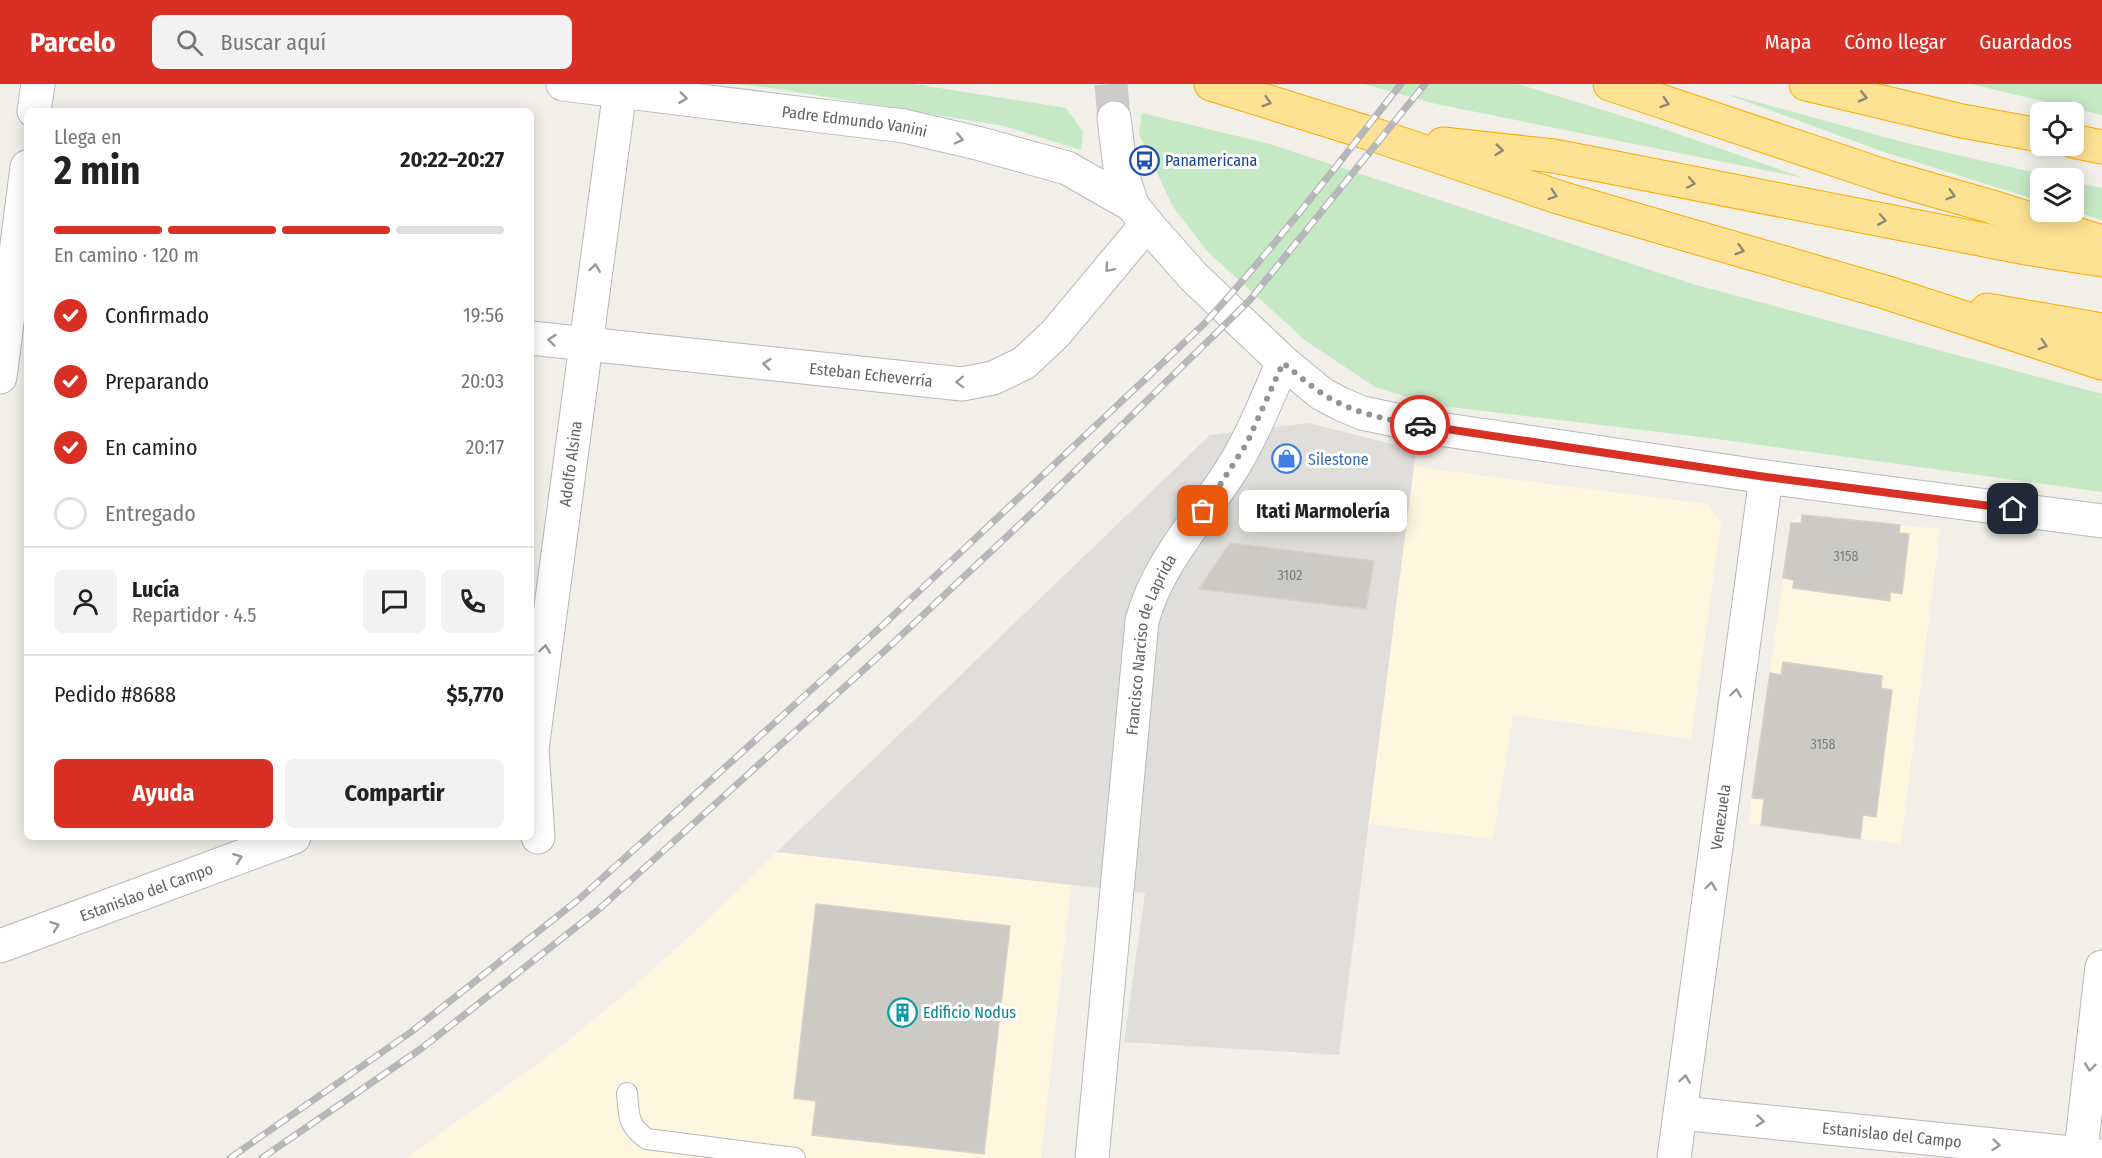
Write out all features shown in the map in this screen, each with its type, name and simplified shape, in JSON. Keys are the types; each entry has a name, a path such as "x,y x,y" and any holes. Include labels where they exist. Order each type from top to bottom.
{"highway":[{"path":"1212,84 1378,136 1561,198 1888,293 2102,363"},
{"path":"1610,84 1887,177 2102,242"},
{"path":"1806,84 1962,121 2030,133"},
{"path":"1378,136 1554,156 2026,248 2102,260"},
{"path":"2084,143 2102,147"},
{"path":"1888,293 2102,330"}],"street":[{"path":"34,108 38,84"},
{"name":"Padre Edmundo Vanini","path":"563,84 904,126 977,143 1066,168 1140,214"},
{"name":"Adolfo Alsina","path":"534,726 620,90"},
{"path":"1114,118 1120,167 1140,214 1193,276 1283,363 1322,394 1362,413 1439,429 1766,477 2102,521"},
{"path":"0,377 24,192"},
{"name":"Esteban Echeverría","path":"534,338 962,384 993,378 1024,363 1055,334 1140,214"},
{"name":"Francisco Narciso de Laprida","path":"1092,1158 1142,621 1148,597 1160,574 1241,455 1283,363"},
{"name":"Venezuela","path":"1674,1158 1766,477"},
{"name":"Adolfo Alsina","path":"534,787 538,837"},
{"name":"Estanislao del Campo","path":"0,946 286,840"},
{"path":"2087,1156 2102,967"},
{"name":"Estanislao del Campo","path":"1681,1113 2087,1156"}],"lane":[{"path":"627,1093 629,1120 635,1131 647,1139 795,1158"}],"shaded area":[{"path":"1308,423 1416,450 1339,1055 1124,1042 1145,893 777,852 1210,435"},
{"path":"1401,465 1708,504 1721,523 1691,739 1513,715 1493,839 1342,821"},
{"path":"1802,515 1940,529 1901,844 1748,823 1791,523"},
{"path":"777,852 1071,885 1041,1158 406,1158 554,1052 631,989"}],"green space":[{"path":"735,84 914,84 1066,108 1083,132 1081,150 1004,126"},
{"path":"1364,84 1518,84 1655,126 1804,178 1436,104"},
{"path":"1971,84 2102,84 2102,115 2084,111 2084,102 2047,102"},
{"path":"1724,93 1910,144 2030,172 2030,198 1881,151"},
{"path":"1142,113 1270,144 1696,285 2102,394 2102,492 1717,439 1434,405 1375,387 1306,341 1208,252 1173,207 1139,134"},
{"path":"2084,184 2102,188 2102,220 2084,214"}],"building":[{"path":"1802,515 1900,525 1899,533 1909,534 1902,594 1890,592 1890,601 1793,588 1794,580 1783,578 1791,523 1801,523"},
{"path":"1230,543 1374,561 1366,609 1199,589"},
{"path":"1783,662 1882,676 1881,688 1892,690 1876,817 1863,815 1860,839 1761,825 1764,799 1752,798 1770,673 1781,675"},
{"name":"Edificio Nodus","path":"816,904 1010,926 984,1154 812,1135 816,1101 794,1098"}],"tunnel":[{"path":"1111,84 1114,118"}],"railway":[{"path":"230,1158 411,1032 578,900 883,625 1204,324 1280,236 1401,84"},
{"path":"262,1158 422,1048 598,910 891,645 1032,513 1249,301 1425,84"}],"way so far":[{"path":"1203,511 1241,455 1283,363 1322,394 1341,404 1362,413 1420,425"}],"place":[{"name":"Panamericana","path":"1144,160"},
{"name":"Silestone","path":"1287,459"},
{"name":"Itati Marmolería","path":"1203,511"},
{"name":"Edificio Nodus","path":"902,1012"}],"route":[{"path":"1420,425 1766,477 2013,509"}]}
